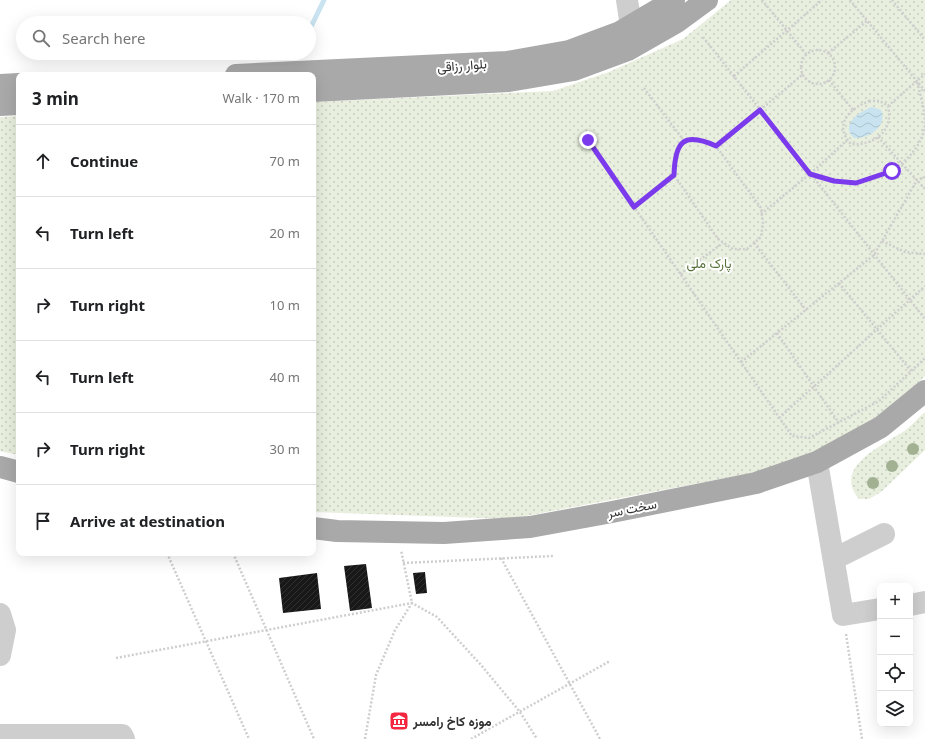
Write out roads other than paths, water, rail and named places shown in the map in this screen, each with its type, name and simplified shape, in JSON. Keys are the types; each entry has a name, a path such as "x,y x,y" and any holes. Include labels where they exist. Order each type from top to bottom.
{"main road":[{"name":"بلوار رزاقی","path":"299,72 507,62 569,51 620,32 674,0"},
{"name":"بلوار رزاقی","path":"316,91 509,81 574,70 628,50 677,22 706,0"},
{"path":"0,85 16,84"},
{"path":"0,105 16,104"},
{"name":"سخت سر","path":"316,528 444,533 530,527 635,508 756,483 817,462 881,427 925,391"},
{"path":"0,467 16,471"}],"street":[{"path":"627,0 631,26"},
{"path":"817,462 834,559 854,617 877,610"},
{"path":"834,559 884,534"},
{"path":"913,604 925,602"},
{"path":"0,614 5,630 0,655"},
{"path":"0,734 122,735 124,739"}],"water":[{"path":"872,107 881,110 882,121 876,130 871,134 860,138 854,138 850,133 850,124 857,115"}],"waterway":[{"path":"316,17 324,0"}],"place":[{"name":"موزه کاخ رامسر","path":"399,721"}],"park label":[{"name":"پارک ملی","path":"709,263"}]}
